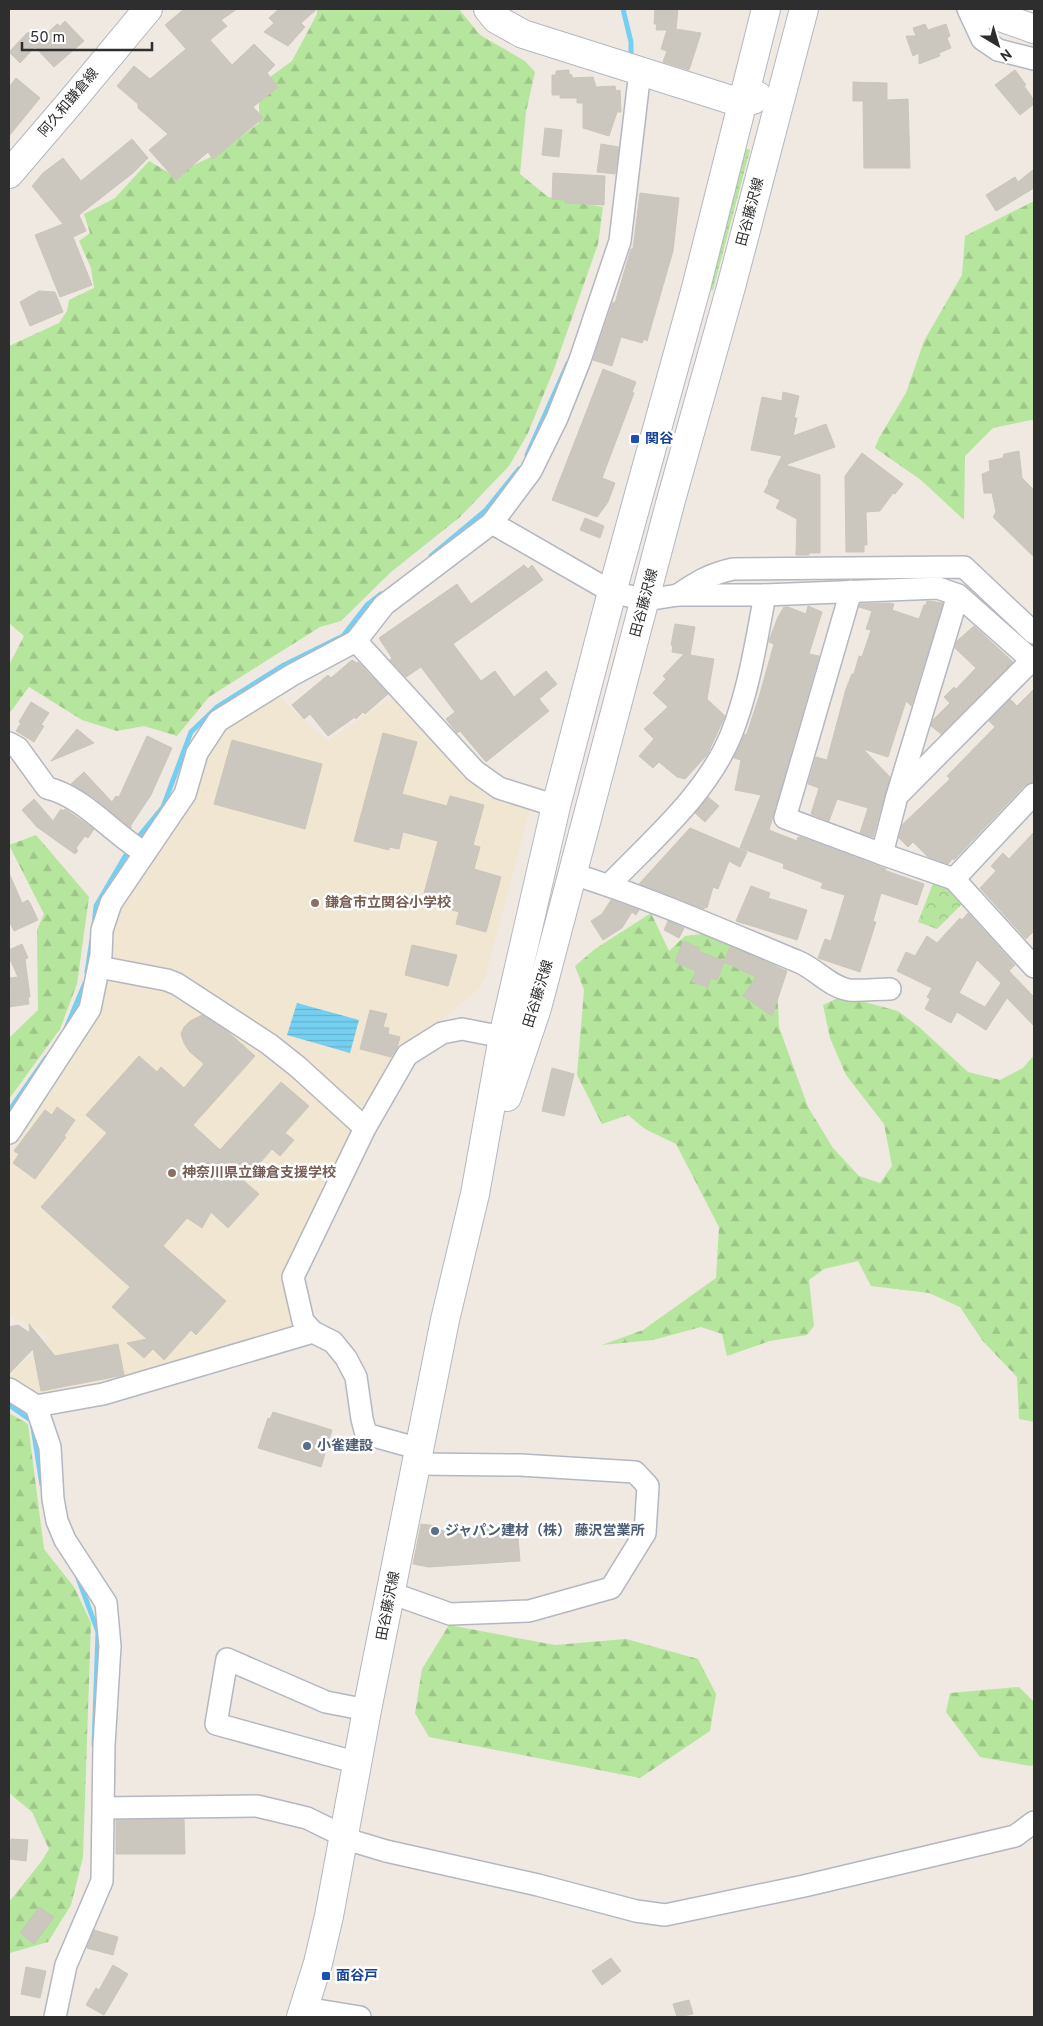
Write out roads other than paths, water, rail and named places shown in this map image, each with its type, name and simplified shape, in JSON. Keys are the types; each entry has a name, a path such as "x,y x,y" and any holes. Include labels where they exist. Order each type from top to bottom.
{"main road":[{"name":"阿久和鎌倉線","path":"9,174 70,104 148,9"},
{"path":"488,9 496,19 523,34 741,103 753,100 762,94 787,70"},
{"name":"田谷藤沢線","path":"303,2013 327,1926 367,1710 445,1320 476,1194 503,1037 556,806 612,592 696,288 766,9"},
{"name":"田谷藤沢線","path":"476,1194 537,1008 804,9"},
{"path":"979,10 1034,29"}],"street":[{"path":"979,10 982,39 998,50 1034,59"},
{"path":"9,1133 90,1009 99,967 102,930 111,903 137,848 185,794 197,753 218,722 292,675 356,641 384,605 492,523 531,471 557,418 580,360 620,241 640,71"},
{"path":"492,523 612,592 646,600 678,595 765,595 938,588 958,595 1033,661 897,796"},
{"path":"678,595 698,581 714,573 733,569 964,567 1034,632"},
{"path":"852,591 785,818 954,879 1032,958"},
{"path":"609,885 688,803 719,757 730,736 746,688 765,595"},
{"path":"882,854 897,796 958,595"},
{"path":"356,641 475,771 499,788 556,806"},
{"path":"9,743 18,748 48,788 77,802 137,848"},
{"path":"954,879 1034,794"},
{"path":"573,874 609,885 674,910 807,966 847,990 890,989"},
{"path":"99,967 167,980 177,984 269,1044 298,1067 365,1128"},
{"path":"391,1593 450,1614 529,1610 611,1588 645,1533 648,1486 635,1472 418,1456 366,1434 356,1377 346,1358 333,1342 313,1332 303,1321 292,1277 365,1128 407,1055 442,1032 462,1029 508,1038 532,1021"},
{"path":"36,1406 103,1394 313,1332"},
{"path":"9,1389 36,1406 50,1447 53,1499 57,1521 65,1540 106,1603 110,1646 104,1745 102,1881 66,1965 56,2017"},
{"path":"358,1763 216,1724 227,1659 326,1702 367,1710"},
{"path":"104,1808 257,1806 308,1818 343,1836 386,1852 538,1885 636,1911 665,1915 804,1886 1015,1836 1034,1822"},
{"path":"303,2013 360,2017"}],"water":[{"path":"297,1003 359,1020 350,1053 287,1035"}],"waterway":[{"path":"623,9 631,42 631,60"},
{"path":"527,455 568,363"},
{"path":"431,556 485,511 519,469"},
{"path":"135,841 163,807 191,732 217,707 282,666 343,636 367,605 381,594"},
{"path":"94,925 96,906 130,848"},
{"path":"87,972 92,939"},
{"path":"67,1026 85,983"},
{"path":"9,1111 46,1058"},
{"path":"9,1405 32,1421 42,1485"},
{"path":"78,1578 98,1632 94,1745"}],"place":[{"name":"関谷","path":"635,439"},
{"name":"鎌倉市立関谷小学校","path":"315,903"},
{"name":"神奈川県立鎌倉支援学校","path":"172,1173"},
{"name":"小雀建設","path":"307,1446"},
{"name":"ジャパン建材（株） 藤沢営業所","path":"435,1531"},
{"name":"面谷戸","path":"326,1976"}]}
